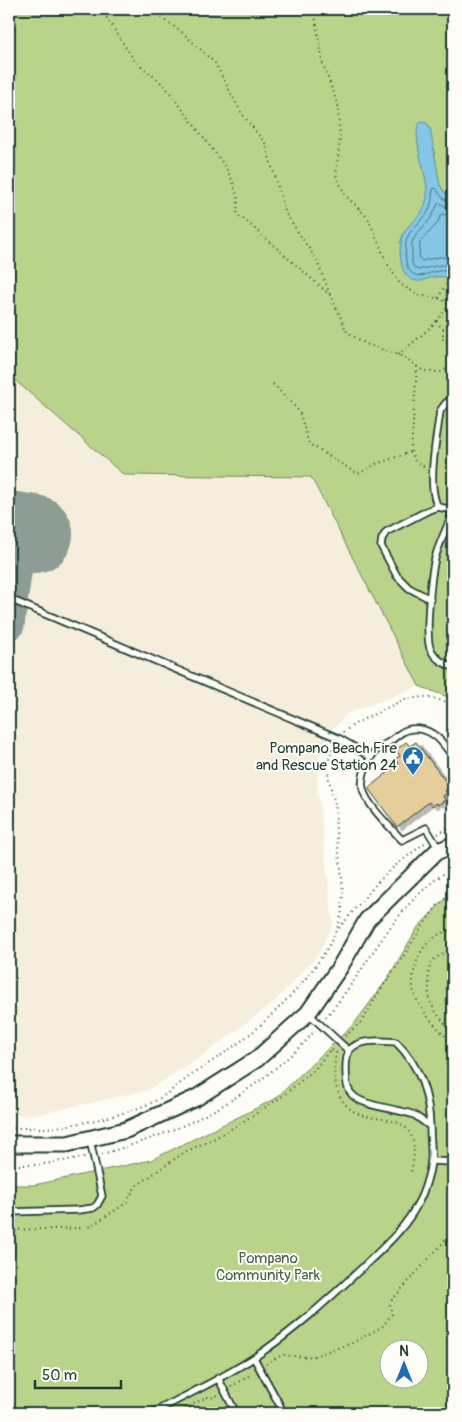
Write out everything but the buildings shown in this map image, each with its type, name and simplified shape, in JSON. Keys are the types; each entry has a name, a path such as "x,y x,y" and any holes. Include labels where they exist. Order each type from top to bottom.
{"street":[{"path":"9,1144 67,1144 126,1130 196,1098 257,1058 308,1013 340,967 368,920 436,852 447,848"}],"lane":[{"path":"438,507 434,493 432,471 440,411 453,398"},
{"path":"430,599 409,588 397,576 381,546 386,532 438,507 453,511 436,556 431,579 430,599 428,622 430,647 438,660 453,667"},
{"path":"12,600 338,738 371,757"},
{"path":"447,848 432,838 426,828 402,840 367,799 362,788 363,776 371,757 380,746 389,742 399,732 420,729 438,737 453,757"},
{"path":"308,1013 349,1051"},
{"path":"152,1413 254,1358 314,1312 389,1242 408,1220 420,1201 431,1161 430,1112 428,1100 417,1069 396,1042 369,1041 349,1051 346,1064 346,1079 349,1092 357,1099 414,1115 430,1126"},
{"path":"9,1212 79,1210 93,1208 97,1205 102,1196 90,1138"},
{"path":"431,1161 453,1162"},
{"path":"254,1358 284,1413"},
{"path":"218,1378 236,1413"}],"path":[{"path":"101,9 134,60 165,86 225,166 233,182 238,199 237,214 331,296"},
{"path":"149,9 183,33 215,63 242,114 265,143 286,214 316,259 347,332 366,344 404,357 424,370 442,372 453,363"},
{"path":"314,9 323,64 338,106 340,139 336,176 345,195 368,218 387,263 400,284 418,295 442,299 446,303 446,309 436,322 398,355"},
{"path":"438,298 447,284 453,282"},
{"path":"436,322 442,329 443,340 453,346"},
{"path":"418,366 412,452 415,461 432,471"},
{"path":"273,384 299,411 309,444 358,474 376,464 412,452"},
{"path":"9,1128 47,1128 89,1121 130,1110 154,1101 235,1045 276,1011 310,972 326,950 337,929 342,913 343,892 336,812 328,779 328,763 332,748 341,733 358,722 406,699 425,697 453,704"},
{"path":"337,929 376,884 395,866 432,838 453,825"},
{"path":"9,1230 85,1228 93,1225 126,1203 136,1186 185,1152 236,1126 280,1098 314,1070 331,1049 360,1023 422,927 437,906 453,891"},
{"path":"453,929 435,936 428,943 418,958 412,982 413,991 424,1010 453,1045"},
{"path":"453,952 441,954 434,959 429,966 428,982 430,1000 438,1015 453,1032"},
{"path":"331,1049 336,1053 335,1078 338,1092 344,1104 354,1112 368,1117 396,1121 405,1127 412,1137 413,1159 411,1173"},
{"path":"446,1065 453,1059"},
{"path":"176,1413 207,1396 212,1398 278,1356 305,1358 321,1354 363,1338 382,1327 392,1314 391,1301 442,1244 453,1226"}],"shaded area":[{"path":"9,375 124,475 311,476 419,686 348,713 327,735 319,755 317,783 333,923 317,956 274,1002 204,1055 148,1090 40,1114 9,1115"}],"green space":[{"path":"9,9 453,9 453,699 419,686 311,477 124,475 9,375"},
{"name":"Pompano Community Park","path":"453,893 453,1413 9,1413 9,1185 34,1185 151,1160 275,1099 354,1024 386,981 418,927"}],"water":[{"path":"421,122 427,123 430,128 440,185 444,192 453,198 453,277 434,277 416,281 410,279 403,268 400,246 403,234 420,214 426,200 427,188 417,135"}],"taxiway":[{"path":"9,544 16,558 17,567 9,625"}],"runway":[{"path":"9,530 34,534"}],"place":[{"name":"Pompano Beach Fire and Rescue Station 24","path":"413,776"}]}
